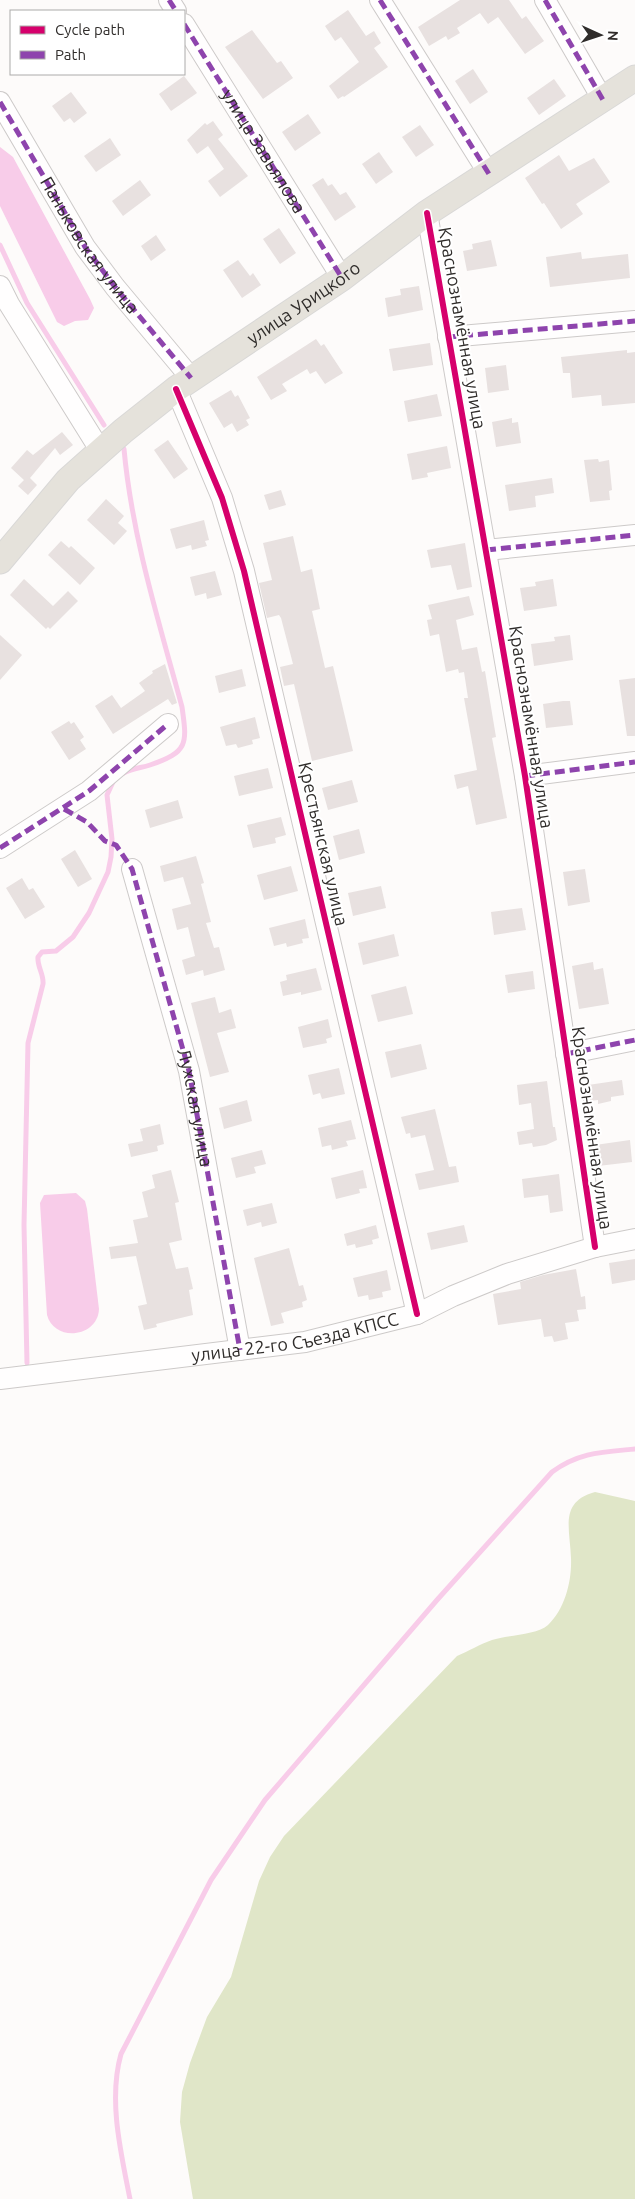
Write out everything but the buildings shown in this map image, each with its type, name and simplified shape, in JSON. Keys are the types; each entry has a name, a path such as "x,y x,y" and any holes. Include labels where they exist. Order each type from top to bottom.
{"main road":[{"name":"улица Урицкого","path":"0,561 68,480 100,450 184,383 342,278 427,213 635,78"}],"street":[{"path":"380,0 489,174"},
{"path":"545,0 603,100"},
{"name":"улица Завьялова","path":"185,26 342,278"},
{"name":"Паньковская улица","path":"0,102 85,247 184,383"},
{"name":"Краснознамённая улица","path":"427,213 525,776 595,1247"},
{"path":"0,286 8,304 100,450"},
{"path":"448,337 635,321"},
{"name":"Крестьянская улица","path":"184,383 244,572 417,1314"},
{"path":"486,550 635,535"},
{"path":"0,848 89,791 168,724"},
{"path":"525,776 635,762"},
{"name":"Лухская улица","path":"132,868 190,1071 240,1350"},
{"path":"566,1054 635,1040"},
{"name":"улица 22-го Съезда КПСС","path":"0,1379 305,1342 417,1314 453,1296 507,1274 595,1247 635,1239"}],"green space":[{"path":"595,1492 635,1501 635,2199 193,2199 180,2122 182,2092 190,2063 207,2017 231,1977 259,1881 270,1857 284,1836 457,1656 483,1643 498,1638 537,1631 548,1625 559,1611 569,1585 571,1558 569,1518 571,1509 584,1496"}],"shaded area":[{"path":"0,147 13,157 90,299 94,308 88,320 75,321 64,326 57,322 0,206"},
{"path":"76,1193 85,1201 87,1209 99,1309 97,1318 92,1326 84,1331 67,1333 58,1330 51,1324 47,1315 40,1203 44,1195"}],"waterway":[{"path":"0,245 27,303 104,425"},
{"path":"124,449 133,514 140,547 182,707 185,729 182,745 172,756 124,773"},
{"path":"27,1363 24,1225 28,1043 43,984 38,957 42,952 56,951 73,937 89,913 108,872 112,839 107,795 113,782"},
{"path":"130,2199 117,2127 116,2090 121,2054 211,1880 265,1800 437,1600 552,1472 572,1460 592,1454 635,1449"}],"marked path":[{"path":"169,0 175,10"},
{"path":"380,0 489,174"},
{"path":"545,0 603,100"},
{"path":"185,26 342,278"},
{"path":"0,102 85,247 115,287 191,378"},
{"path":"448,337 635,321"},
{"path":"486,550 635,535"},
{"path":"0,848 89,791 168,724"},
{"path":"525,776 635,762"},
{"path":"64,809 87,822 105,841 116,845 132,869 189,1071 240,1350"},
{"path":"566,1054 635,1040"}],"cycle path":[{"path":"427,213 525,776 595,1247"},
{"path":"176,389 222,498 244,571 417,1314"}]}
